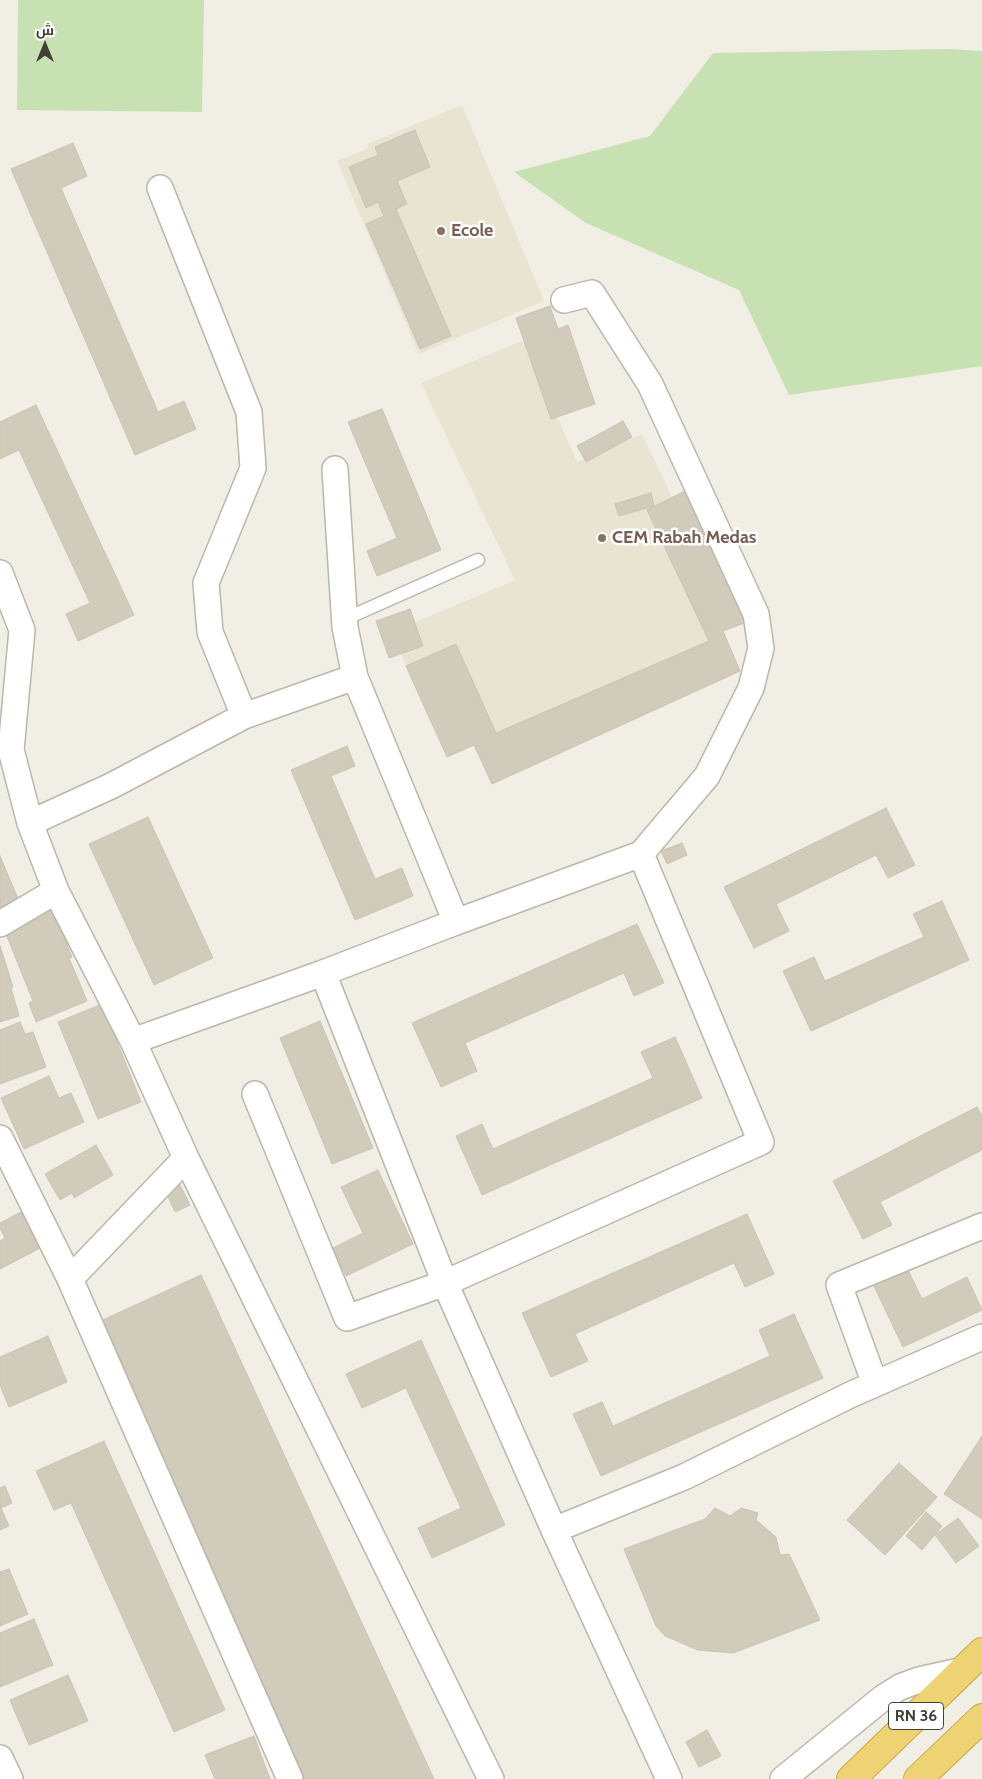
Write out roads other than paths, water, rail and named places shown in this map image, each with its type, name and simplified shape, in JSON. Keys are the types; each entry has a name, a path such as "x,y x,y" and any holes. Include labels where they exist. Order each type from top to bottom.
{"highway":[{"name":"RN 36","path":"851,1779 973,1661"},
{"path":"918,1779 982,1718"}],"street":[{"path":"160,188 249,412 253,468 206,583 210,632 244,716"},
{"path":"133,1041 323,973 641,854 707,776 751,688 761,648 756,614 650,384 592,293 564,300"},
{"path":"335,469 345,619 354,677 456,922"},
{"path":"0,573 22,630 5,743 30,823 56,891 133,1041 186,1158 491,1779"},
{"path":"30,823 111,786 244,716 354,677"},
{"path":"255,1094 348,1318 445,1283 761,1142 641,854"},
{"path":"0,924 56,891"},
{"path":"323,973 445,1283 554,1530 670,1779"},
{"path":"0,1138 70,1279 290,1779"},
{"path":"70,1279 186,1158"},
{"path":"875,1384 839,1285 982,1226"},
{"path":"554,1530 684,1477 875,1384 982,1337"},
{"path":"783,1779 884,1697 900,1687 973,1661"},
{"path":"0,1758 10,1779"}],"lane":[{"path":"345,619 478,560"}],"place":[{"name":"Ecole","path":"441,231"},
{"name":"CEM Rabah Medas","path":"602,538"}]}
